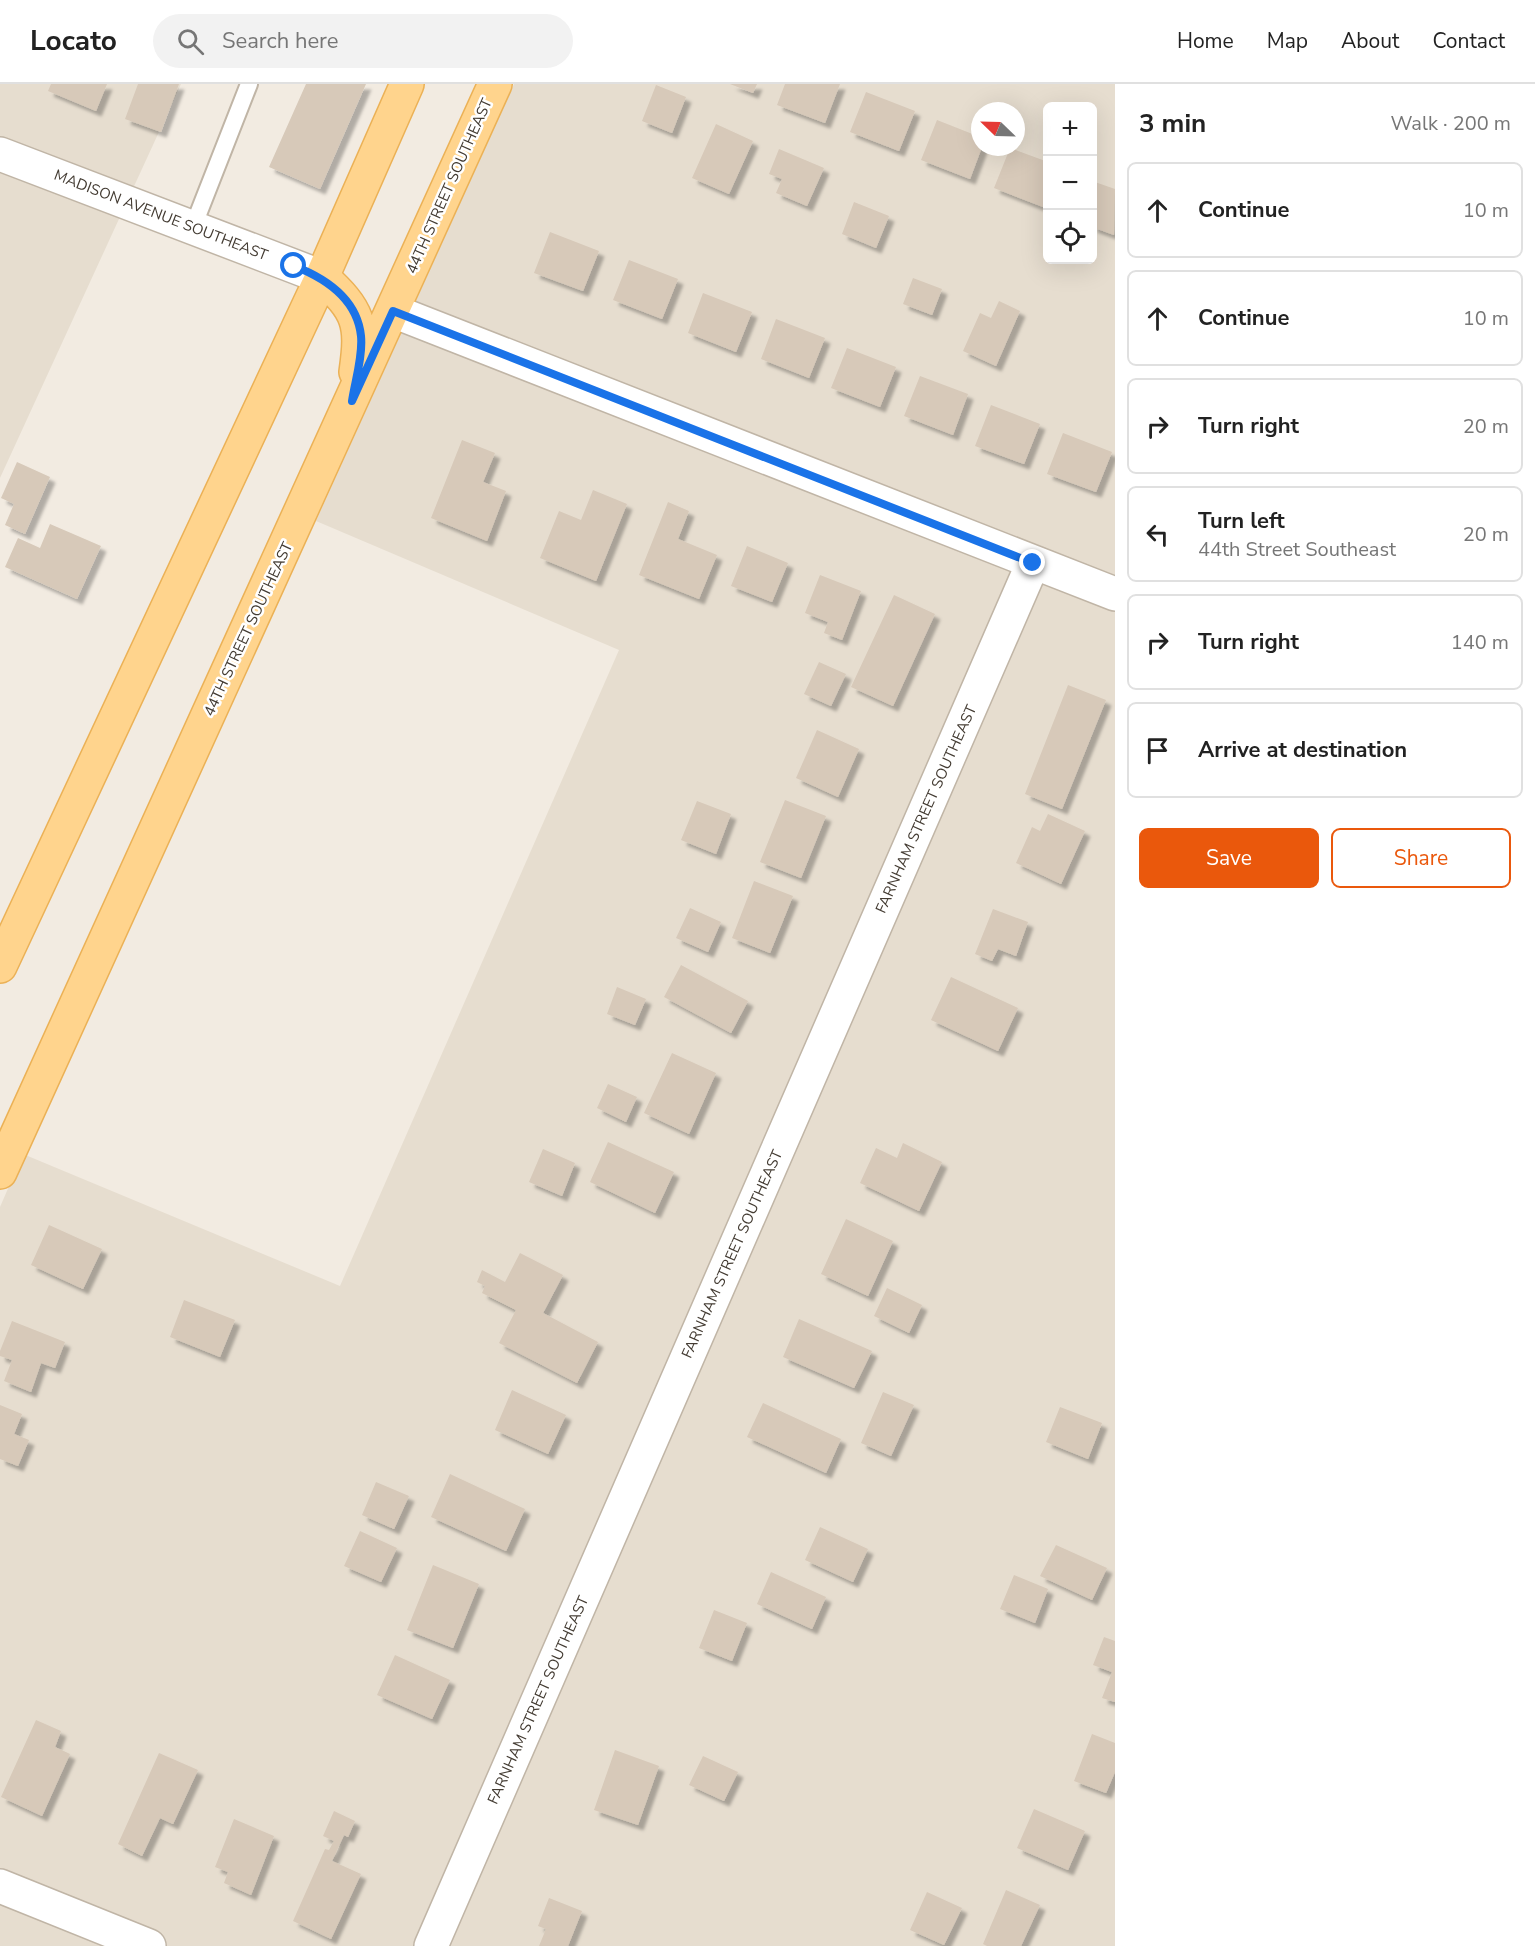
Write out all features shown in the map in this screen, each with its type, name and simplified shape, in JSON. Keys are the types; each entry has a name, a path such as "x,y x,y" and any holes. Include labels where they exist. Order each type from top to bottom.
{"main road":[{"path":"0,966 322,277 407,84"},
{"name":"44TH STREET SOUTHEAST","path":"0,1172 495,84"},
{"path":"322,277 343,296 354,313 361,337 352,401"}],"street":[{"name":"MADISON AVENUE SOUTHEAST","path":"0,154 322,277"},
{"path":"393,311 1115,594"},
{"name":"FARNHAM STREET SOUTHEAST","path":"431,1946 1033,563"},
{"path":"0,1886 148,1946"}],"lane":[{"path":"193,227 249,84"}],"shaded area":[{"path":"0,84 181,84 0,478"},
{"path":"514,84 1115,84 1115,1946 0,1946 0,1207 23,1154 340,1286 619,650 316,521"}],"building":[{"path":"51,84 107,84 96,111 48,91"},
{"path":"138,84 179,84 161,132 125,119"},
{"path":"306,84 366,84 320,189 269,167"},
{"path":"730,84 757,84 753,93"},
{"path":"785,84 840,84 825,123 777,105"},
{"path":"656,85 686,97 672,133 642,121"},
{"path":"866,92 915,111 899,151 850,132"},
{"path":"937,120 971,133 971,156 979,156 970,179 921,160"},
{"path":"716,124 753,141 729,194 692,178"},
{"path":"779,149 824,168 807,206 776,193 782,179 769,174"},
{"path":"1025,154 1043,160 1043,207 994,188 1007,156 1025,156"},
{"path":"1097,183 1115,189 1114,235 1097,229"},
{"path":"854,202 889,216 876,248 842,234"},
{"path":"550,232 599,251 583,291 534,273"},
{"path":"629,260 678,279 662,319 613,300"},
{"path":"913,278 942,289 932,315 903,304"},
{"path":"703,293 752,312 736,352 688,333"},
{"path":"999,301 1020,311 996,366 963,351 980,313 991,318"},
{"path":"776,319 825,338 809,378 761,359"},
{"path":"847,348 896,367 880,407 831,388"},
{"path":"920,376 968,394 953,435 904,416"},
{"path":"991,405 1040,424 1024,464 975,446"},
{"path":"1063,433 1112,452 1096,492 1047,474"},
{"path":"462,440 495,453 483,482 506,491 487,541 431,518"},
{"path":"17,462 50,477 25,534 5,525 14,504 1,498"},
{"path":"593,490 627,504 596,581 540,558 559,511 581,520"},
{"path":"668,502 689,511 678,539 717,555 699,599 639,575"},
{"path":"50,524 101,546 77,599 5,567 18,538 40,548"},
{"path":"747,546 788,563 772,602 731,586"},
{"path":"820,575 861,591 842,640 824,633 828,622 805,613"},
{"path":"894,595 935,614 893,706 851,687"},
{"path":"819,662 846,674 831,706 804,694"},
{"path":"1068,685 1106,700 1062,809 1025,794"},
{"path":"817,730 859,749 838,797 796,778"},
{"path":"785,800 826,816 801,878 760,862"},
{"path":"697,801 731,814 716,854 681,840"},
{"path":"1048,814 1085,831 1061,884 1016,863 1032,827 1040,831"},
{"path":"754,881 793,896 770,953 732,938"},
{"path":"690,908 721,922 708,952 676,938"},
{"path":"993,909 1028,922 1016,956 998,949 992,961 975,954"},
{"path":"681,965 748,1001 731,1033 664,997"},
{"path":"951,977 1018,1008 998,1051 931,1020"},
{"path":"617,987 646,999 635,1025 607,1014"},
{"path":"672,1053 716,1073 689,1134 644,1113"},
{"path":"608,1084 637,1097 626,1122 597,1108"},
{"path":"608,1142 674,1172 655,1213 590,1182"},
{"path":"903,1143 942,1162 919,1211 860,1183 876,1148 897,1158"},
{"path":"543,1149 575,1163 562,1196 529,1182"},
{"path":"846,1219 893,1241 868,1296 821,1274"},
{"path":"49,1225 102,1249 83,1289 31,1265"},
{"path":"520,1253 563,1275 543,1313 598,1342 577,1383 499,1343 516,1310 482,1293 485,1286 477,1282 482,1270 505,1282"},
{"path":"887,1288 922,1305 909,1333 874,1316"},
{"path":"184,1300 235,1320 220,1357 170,1337"},
{"path":"799,1319 872,1351 854,1388 783,1357"},
{"path":"12,1321 65,1342 55,1368 41,1363 31,1392 4,1381 12,1360 0,1356 0,1351"},
{"path":"512,1390 566,1415 548,1454 495,1430"},
{"path":"883,1392 914,1405 891,1456 861,1443"},
{"path":"763,1403 841,1439 826,1473 747,1437"},
{"path":"0,1405 22,1414 14,1434 29,1440 18,1466 0,1459"},
{"path":"1060,1407 1102,1423 1088,1459 1046,1442"},
{"path":"450,1474 525,1509 506,1551 431,1517"},
{"path":"376,1482 409,1496 394,1529 362,1515"},
{"path":"820,1527 868,1549 853,1582 805,1560"},
{"path":"360,1531 397,1548 381,1582 344,1566"},
{"path":"1056,1545 1107,1568 1092,1600 1040,1576"},
{"path":"433,1565 479,1584 453,1648 407,1630"},
{"path":"771,1572 826,1597 812,1629 757,1604"},
{"path":"1014,1575 1048,1589 1035,1623 1000,1609"},
{"path":"714,1610 747,1623 732,1661 699,1648"},
{"path":"1104,1637 1115,1641 1115,1702 1102,1698 1112,1672 1093,1665"},
{"path":"395,1655 450,1680 432,1719 377,1695"},
{"path":"36,1720 61,1731 55,1747 70,1754 42,1816 1,1797"},
{"path":"1092,1734 1115,1743 1115,1772 1106,1793 1074,1781"},
{"path":"615,1750 659,1766 638,1825 594,1810"},
{"path":"159,1753 198,1770 173,1824 160,1818 142,1856 118,1844"},
{"path":"703,1756 738,1772 724,1801 689,1785"},
{"path":"1034,1809 1085,1831 1068,1870 1017,1848"},
{"path":"334,1811 355,1821 348,1837 344,1835 332,1861 361,1874 331,1939 293,1921 325,1849 329,1850 334,1841 323,1836"},
{"path":"234,1819 274,1836 251,1895 224,1883 228,1872 215,1867"},
{"path":"1006,1890 1040,1905 1021,1946 987,1946 983,1944"},
{"path":"927,1892 962,1908 944,1945 910,1930"},
{"path":"549,1898 582,1911 568,1946 539,1946 546,1929 538,1926"}],"route":[{"path":"294,266 322,277 343,296 354,313 361,337 352,401 393,311 1033,563"}]}
